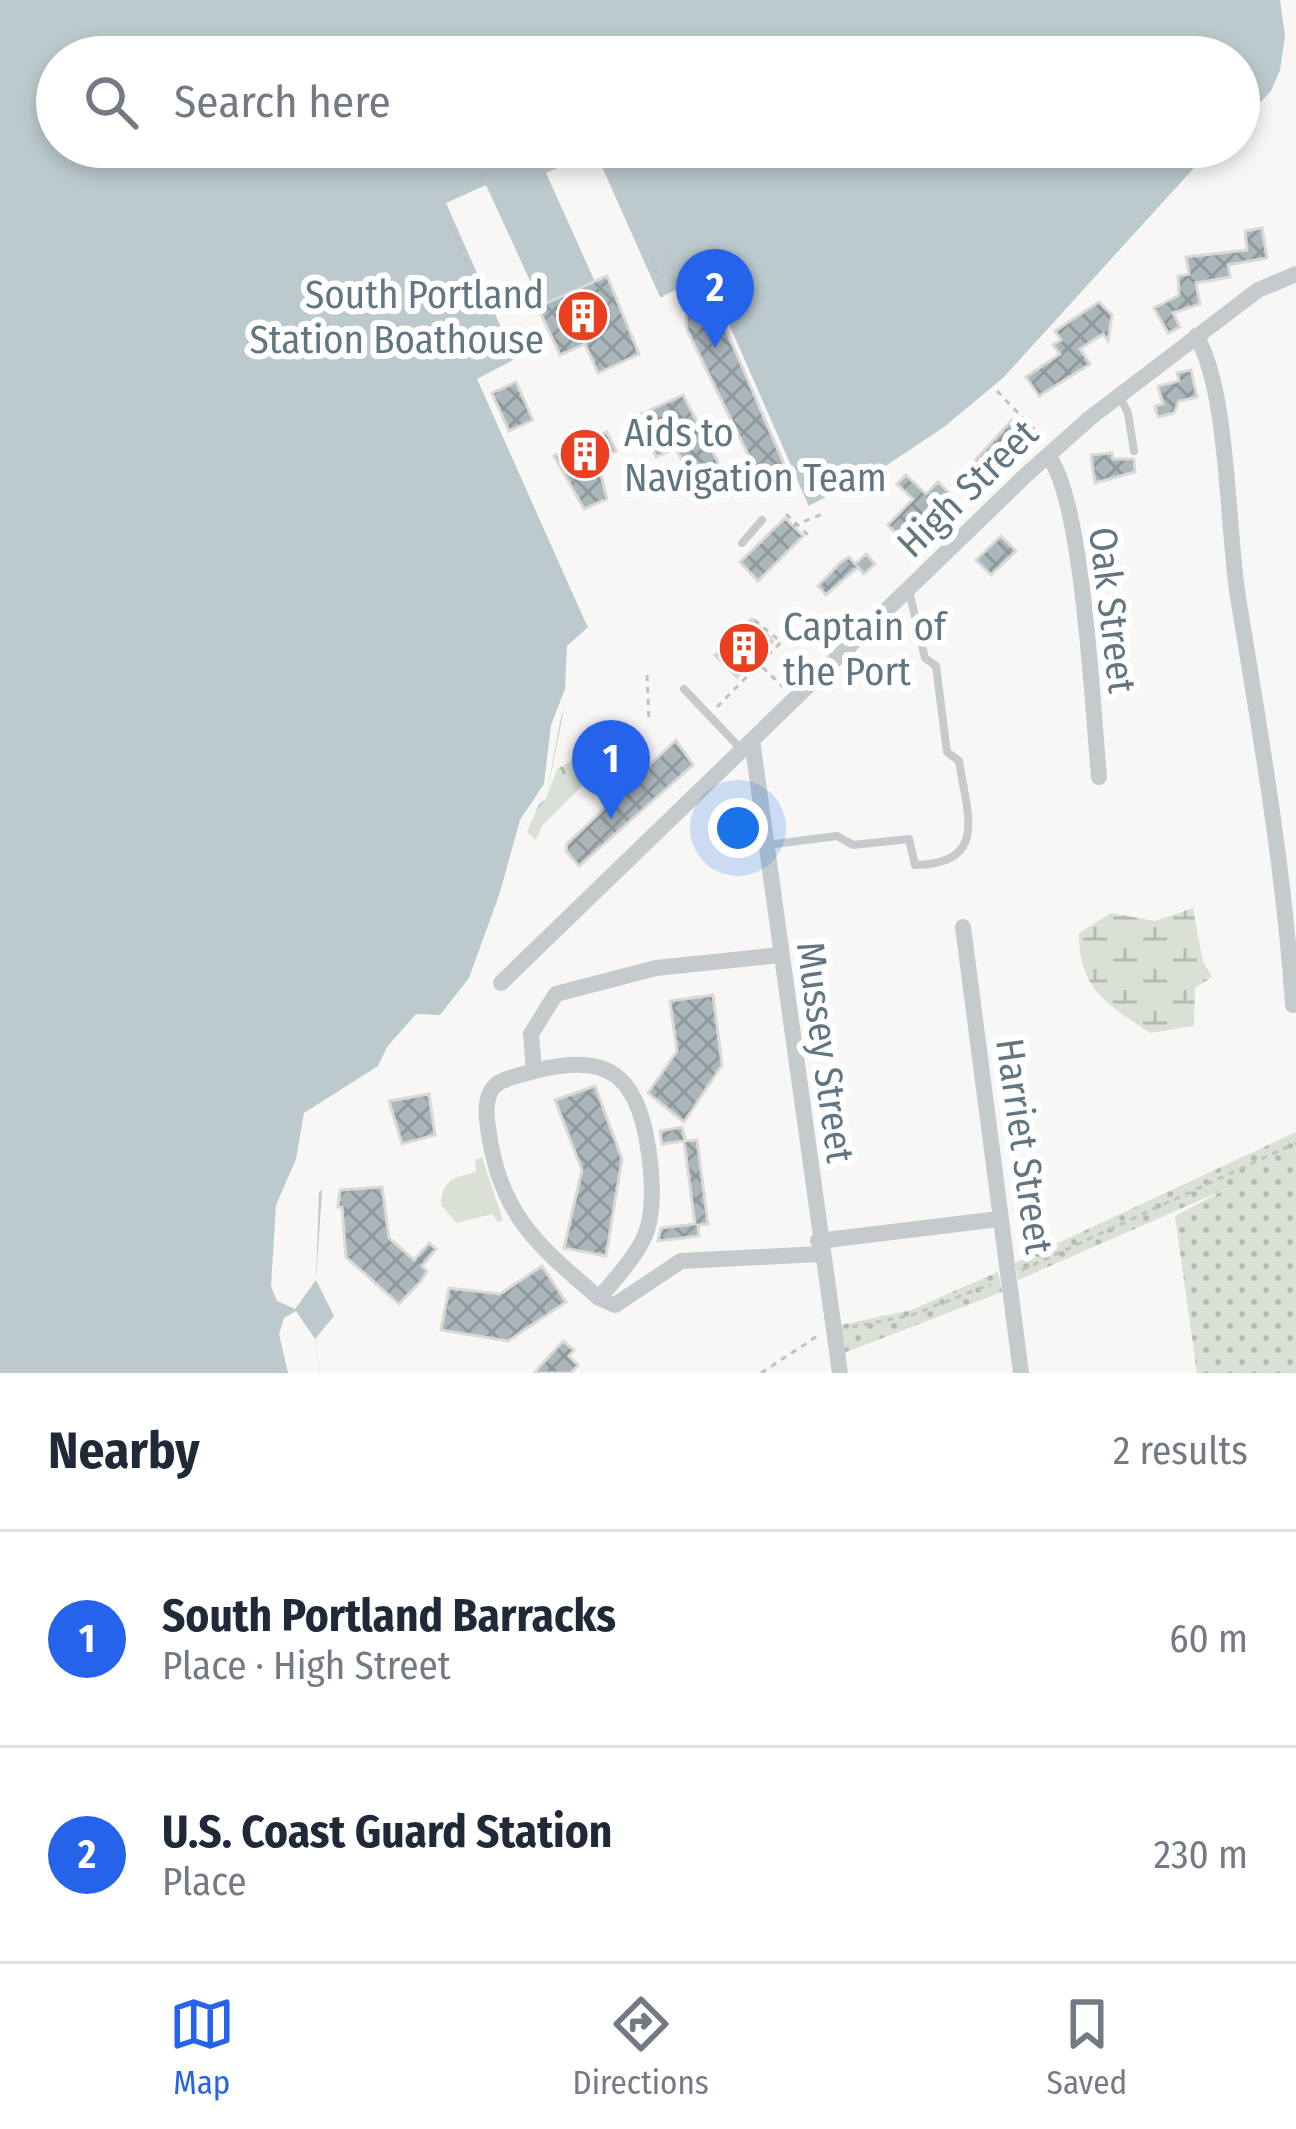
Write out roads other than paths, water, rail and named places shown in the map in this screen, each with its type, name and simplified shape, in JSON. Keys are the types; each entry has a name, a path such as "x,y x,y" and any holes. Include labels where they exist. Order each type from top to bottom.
{"street":[{"name":"High Street","path":"500,983 1048,456 1258,290 1296,274"},
{"path":"1196,337 1214,396 1238,598 1254,673 1293,1005"},
{"name":"Oak Street","path":"1048,456 1057,466 1070,524 1099,777"},
{"name":"Mussey Street","path":"747,745 840,1373"},
{"name":"Harriet Street","path":"963,927 1022,1373"},
{"path":"533,1072 531,1034 556,994 656,968 780,956"},
{"path":"599,1298 647,1232 651,1172 643,1118 632,1091 618,1075 581,1064 497,1084 486,1109 498,1178 516,1220 599,1298 615,1305 681,1261 819,1247 999,1219"}],"lane":[{"path":"1119,396 1128,413 1134,451"},
{"path":"742,543 762,520"},
{"path":"765,845 837,836 853,845 909,839 915,865 940,864 962,850 970,832 958,761 947,752 936,666 925,658 909,589"},
{"path":"684,689 747,745"}],"place":[{"name":"South Portland Station Boathouse","path":"583,316"},
{"name":"U.S. Coast Guard Station","path":"715,348"},
{"name":"Aids to Navigation Team","path":"585,454"},
{"name":"Captain of the Port","path":"744,648"},
{"name":"South Portland Barracks","path":"611,819"}]}
